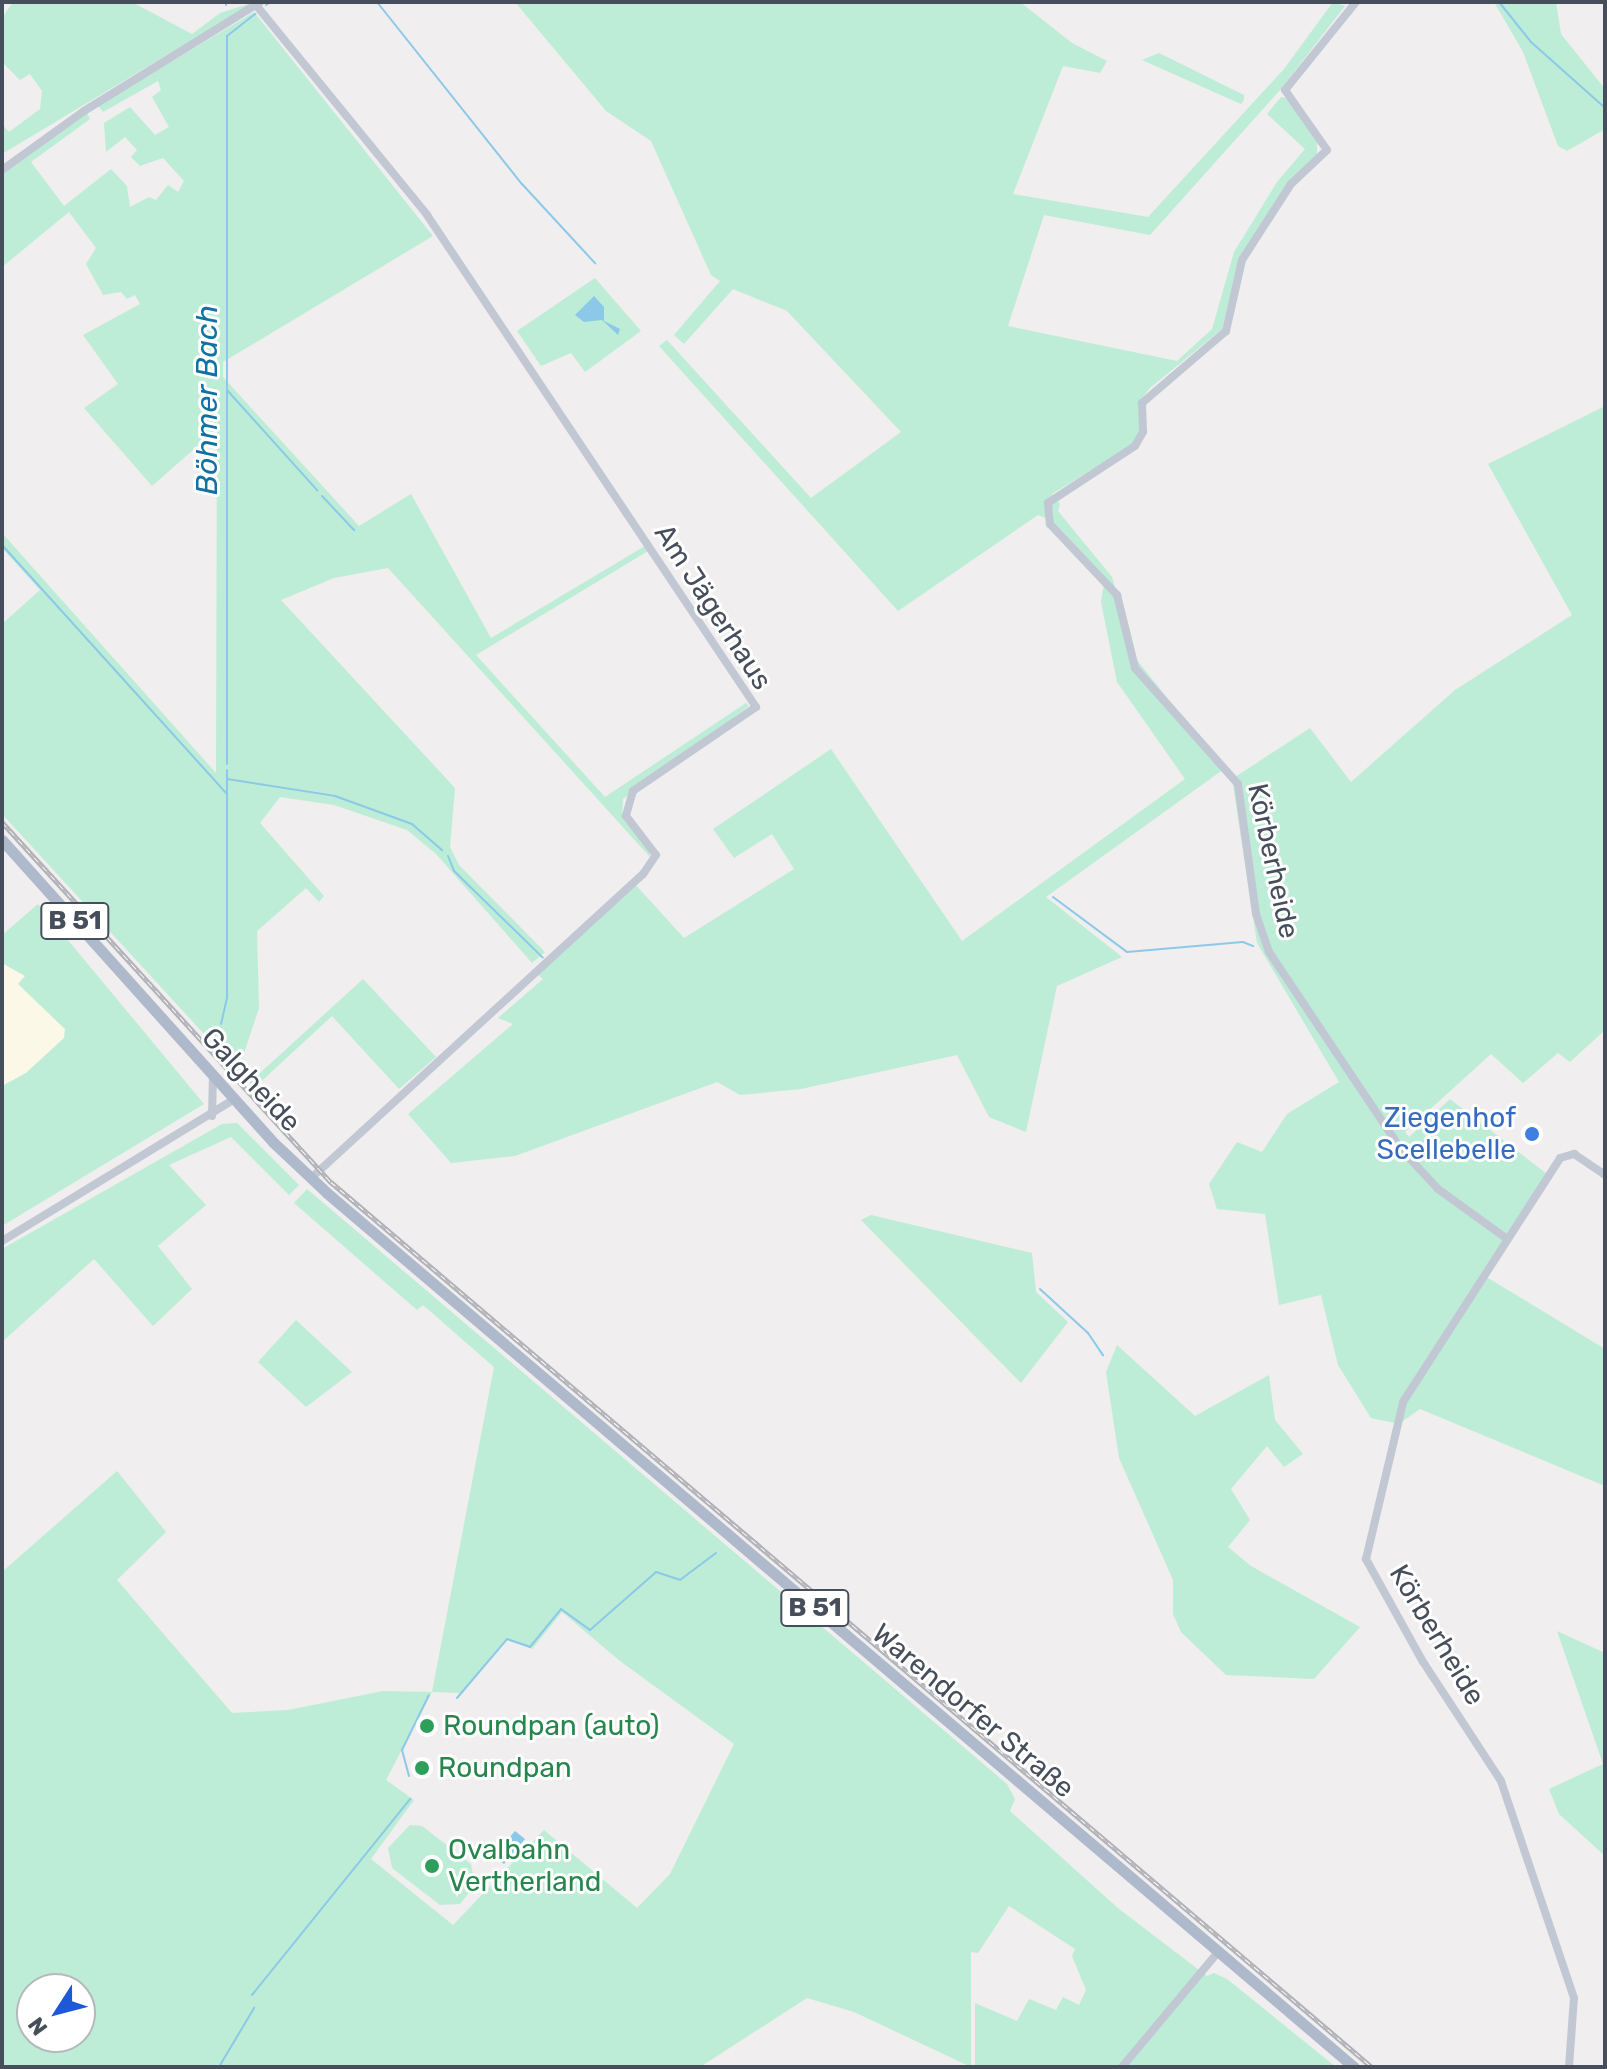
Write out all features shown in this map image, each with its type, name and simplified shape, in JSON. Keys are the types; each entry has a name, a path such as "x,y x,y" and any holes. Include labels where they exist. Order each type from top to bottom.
{"main road":[{"name":"Galgheide","path":"2,840 213,1075 311,1178 487,1330"},
{"name":"Warendorfer Straße","path":"487,1330 1354,2067"}],"street":[{"name":"Körberheide","path":"1356,2 1285,90 1327,150 1291,184 1242,260 1226,331 1142,403 1143,432 1135,446 1048,503 1050,524 1117,595 1135,668 1238,784 1256,914 1269,952 1401,1149 1438,1189 1507,1239"},
{"name":"Am Jägerhaus","path":"2,170 84,111 258,3 427,215 756,707 633,791 626,816 656,855 643,874 311,1178"},
{"path":"212,1116 213,1075"},
{"path":"2,1241 212,1116 235,1099"},
{"name":"Körberheide","path":"1569,2067 1574,1998 1501,1781 1423,1662 1366,1559 1403,1402 1566,1153 1605,1175"},
{"path":"1122,2067 1218,1952"}],"shaded area":[{"path":"2,963 26,977 19,984 65,1029 64,1038 26,1073 2,1086"}],"green space":[{"path":"13,2 132,2 192,34 220,13 255,2 2,154 2,124 9,132 40,109 42,91 30,74 20,80 2,62 2,18"},
{"path":"515,2 1020,2 1072,43 1107,61 1100,73 1063,66 1013,194 1148,217 1284,69 1333,2 1345,6 1280,90 1150,235 1044,215 1008,326 1177,361 1212,329 1234,252 1277,182 1305,149 1267,114 1281,97 1286,98 1317,140 1317,155 1289,182 1239,259 1222,329 1150,388 1139,402 1140,430 1133,444 1052,494 1060,504 1058,511 1112,577 1137,660 1224,769 1046,897 1122,957 1057,986 1026,1132 989,1117 957,1055 801,1089 740,1095 717,1082 515,1156 451,1163 408,1114 513,1024 498,1018 543,979 537,974 634,883 684,938 794,869 772,834 734,858 713,829 831,749 962,941 1185,779 1117,682 1101,602 1105,577 1053,521 1038,515 898,611 659,346 667,340 811,498 901,432 787,311 733,289 684,344 674,335 720,281 711,275 651,141 606,111"},
{"path":"1494,2 1556,2 1561,34 1605,89 1605,129 1567,151 1558,146 1523,52"},
{"path":"254,12 433,236 223,362 223,377 359,526 411,494 491,638 645,546 648,551 476,655 605,797 746,703 749,706 623,799 622,818 650,851 650,857 388,568 334,578 281,600 455,788 450,847 459,865 545,952 532,963 436,854 407,830 334,805 280,797 260,823 324,896 319,902 306,888 257,931 259,1008 238,1071 2,814 2,624 40,590 2,548 2,533 216,773 217,429 152,486 84,408 118,384 83,335 140,304 135,295 127,299 121,292 103,295 86,264 96,248 69,212 2,267 2,176 25,154 87,113 90,119 31,162 64,206 111,169 127,186 130,207 149,197 156,200 168,185 178,192 184,181 163,158 140,166 131,157 137,150 125,137 106,152 104,123 130,107 155,135 169,127 152,97 161,90 158,81 103,112 98,106"},
{"path":"1159,53 1244,95 1244,100 1241,104 1142,60"},
{"path":"595,278 641,331 585,372 571,353 541,366 517,331"},
{"path":"1605,406 1605,1030 1570,1062 1558,1053 1523,1083 1491,1054 1405,1132 1409,1137 1450,1099 1547,1174 1483,1275 1605,1349 1605,1486 1420,1409 1399,1424 1371,1418 1338,1365 1321,1295 1279,1305 1265,1214 1217,1209 1209,1184 1237,1142 1262,1152 1287,1114 1339,1082 1257,943 1232,779 1310,728 1351,782 1455,690 1572,615 1488,464"},
{"path":"38,904 204,1104 2,1226 2,1086 26,1073 64,1038 65,1029 18,984 25,976 2,963 2,935"},
{"path":"363,979 436,1057 399,1089 332,1016 254,1088 249,1083"},
{"path":"237,1123 299,1185 289,1195 231,1137 169,1165 206,1205 158,1246 192,1289 153,1326 94,1259 2,1342 2,1249 222,1124"},
{"path":"307,1189 1007,1784 1015,1799 1010,1811 1119,1909 1207,1976 1214,1973 1227,1979 1336,2067 975,2067 975,2003 1017,2021 1029,1999 1056,2010 1063,1997 1079,2005 1086,1990 1072,1956 1075,1949 1009,1906 978,1953 971,1952 971,2067 854,2012 807,1998 700,2067 2,2067 2,1572 117,1471 166,1532 117,1580 232,1713 288,1710 383,1691 432,1692 494,1367 423,1305 417,1310 294,1203","holes":["562,1612 620,1661 734,1744 670,1874 637,1908 544,1830 453,1925 371,1859 414,1800 386,1780 432,1692 461,1693 507,1640 532,1649"]},
{"path":"871,1215 1032,1253 1036,1292 1068,1322 1021,1383 861,1220"},
{"path":"296,1320 352,1372 306,1407 258,1362"},
{"path":"1117,1345 1195,1416 1269,1375 1275,1420 1303,1454 1284,1467 1267,1446 1231,1489 1250,1520 1228,1547 1251,1566 1360,1627 1314,1679 1226,1675 1181,1632 1173,1614 1173,1580 1119,1458 1106,1372"},
{"path":"1557,1631 1605,1653 1605,1856 1559,1814 1549,1789 1603,1764"},
{"name":"Ovalbahn Vertherland","path":"410,1825 422,1826 471,1864 475,1885 460,1904 440,1905 392,1868 388,1848"}],"water":[{"path":"594,296 604,307 604,321 620,329 618,335 602,320 584,322 575,315"},
{"path":"515,1831 525,1839 504,1864 494,1856"}],"waterway":[{"path":"266,5 271,2"},
{"path":"377,2 522,184 595,263"},
{"path":"1499,2 1531,42 1605,108"},
{"name":"Böhmer Bach","path":"227,764 227,36 255,14"},
{"path":"227,390 317,490"},
{"path":"322,496 354,530"},
{"path":"2,545 227,794"},
{"name":"Böhmer Bach","path":"221,1024 227,998 227,770"},
{"path":"227,779 335,796 412,824 442,850"},
{"path":"448,856 454,871 543,958"},
{"path":"1053,897 1127,952 1243,942 1253,946"},
{"name":"Böhmer Bach","path":"210,1045 217,1031"},
{"path":"1040,1289 1088,1333 1103,1355"},
{"path":"457,1698 507,1639 530,1647 561,1609 590,1630 656,1572 680,1580 716,1553"},
{"path":"409,1776 402,1750 429,1695"},
{"path":"252,1995 410,1799"},
{"path":"219,2067 254,2008"}],"railway":[{"path":"2,822 331,1182 1372,2067"}],"place":[{"name":"Ziegenhof Scellebelle","path":"1532,1134"},
{"name":"Roundpan (auto)","path":"427,1726"},
{"name":"Roundpan","path":"422,1768"},
{"name":"Ovalbahn Vertherland","path":"432,1866"}]}
